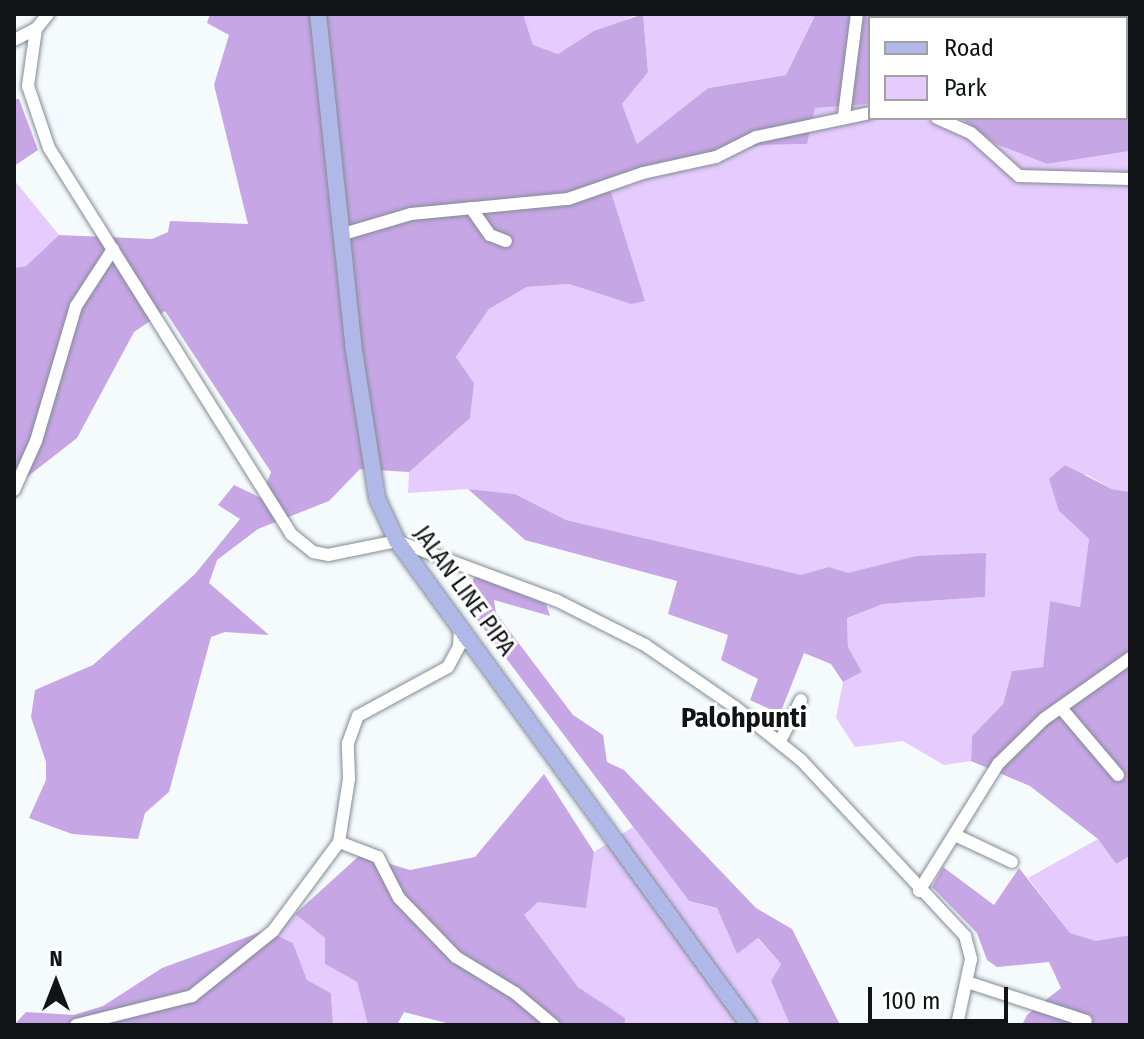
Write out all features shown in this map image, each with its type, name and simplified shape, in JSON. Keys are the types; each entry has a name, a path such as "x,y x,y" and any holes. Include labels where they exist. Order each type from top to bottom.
{"main road":[{"name":"JALAN LINE PIPA","path":"318,14 340,235 370,471 397,541 749,1025"}],"street":[{"path":"14,40 36,29 48,14"},
{"path":"844,115 857,14"},
{"path":"36,29 27,73 34,114 49,148 291,534 313,552 328,555 397,541 596,617 645,645 780,741 970,946 967,982 957,1025"},
{"path":"340,235 411,214 532,205 587,194 643,173 716,157 756,137 844,115 868,113"},
{"path":"942,120 971,133 1019,176 1130,179"},
{"path":"471,208 490,235 506,241"},
{"path":"14,490 36,441 76,306 113,249"},
{"path":"76,1025 180,1001 213,983 273,931 339,842 349,779 348,743 358,716 448,667 459,646 460,627"},
{"path":"919,891 998,764 1061,708 1130,658"},
{"path":"780,741 801,700"},
{"path":"1061,708 1118,775"},
{"path":"955,835 1012,862"},
{"path":"339,842 378,857 399,898 456,957 515,993 553,1025"},
{"path":"967,982 1086,1021"}],"green space":[{"path":"523,14 637,14 558,54 533,46"},
{"path":"643,14 814,16 786,75 708,88 637,144 622,104 648,71"},
{"path":"868,104 868,120 968,120 996,144 1047,164 1130,151 1130,492 1112,489 1086,474 1059,511 1089,539 1080,607 1050,601 1043,667 1012,671 1003,704 972,736 971,761 944,765 903,741 855,747 836,718 843,682 862,672 848,647 847,618 883,604 985,597 916,556 848,574 829,567 801,576 566,520 515,494 468,489 408,493 409,472 436,446 474,383 456,357 489,309 527,287 569,284 631,304 609,189 761,145 806,144 814,108"},
{"path":"14,180 59,235 26,266 14,268"},
{"path":"633,827 689,901 717,908 737,954 757,938 781,964 771,981 790,1025 625,1025 624,1018 578,987 523,915 538,901 586,907 594,852"},
{"path":"1098,839 1116,864 1130,856 1130,935 1096,942 1070,933 1028,878"},
{"path":"295,914 325,938 325,964 357,982 368,1025 333,1025 331,993 307,980 293,943 266,930"}],"shaded area":[{"path":"210,14 523,14 533,45 558,54 594,31 643,14 648,72 622,104 637,144 708,88 786,75 814,17 806,14 882,16 868,16 868,104 815,108 807,144 761,145 610,189 645,301 631,304 569,284 527,287 489,309 456,357 474,383 470,418 409,472 360,469 329,501 258,529 217,560 209,583 269,635 225,632 211,637 169,792 145,813 138,839 72,834 29,818 46,780 46,762 31,717 35,690 93,665 195,574 240,519 218,505 234,485 261,498 271,472 165,311 134,332 77,438 22,481 14,505 14,268 26,266 59,235 152,239 168,232 170,221 248,224 214,85 229,35 207,23"},
{"path":"1025,14 1130,14 1130,151 1047,164 996,144 964,120 1128,120 1128,16"},
{"path":"14,99 19,99 38,150 14,166"},
{"path":"1065,465 1112,489 1130,492 1130,856 1116,864 1098,839 1030,786 971,761 972,736 1003,704 1012,671 1043,667 1050,601 1080,607 1089,539 1059,511 1049,479"},
{"path":"468,489 515,494 566,520 801,575 829,567 848,573 916,556 986,553 985,597 883,604 847,618 848,647 862,672 843,682 831,664 804,653 780,714 750,700 758,679 721,660 728,635 668,614 677,581 525,540"},
{"path":"475,576 546,604 550,616 494,600 496,613 573,715 603,735 607,762 624,770 756,908 792,929 840,1025 790,1025 771,981 781,964 758,938 737,954 717,908 689,901 463,601"},
{"path":"544,774 594,852 586,908 538,902 524,915 578,987 625,1018 625,1025 454,1025 404,1012 397,1025 368,1025 357,982 325,964 325,938 295,914 360,855 410,870 475,857"},
{"path":"943,867 994,905 1019,868 1070,933 1096,941 1130,935 1130,1025 1022,1025 1027,1015 1061,988 1049,962 997,967 987,960 977,933 932,887"},
{"path":"266,930 293,943 307,980 331,993 333,1025 14,1025 26,1012 74,1015 103,1006 162,968"}],"district":[{"name":"Palohpunti","path":"744,718"}]}
